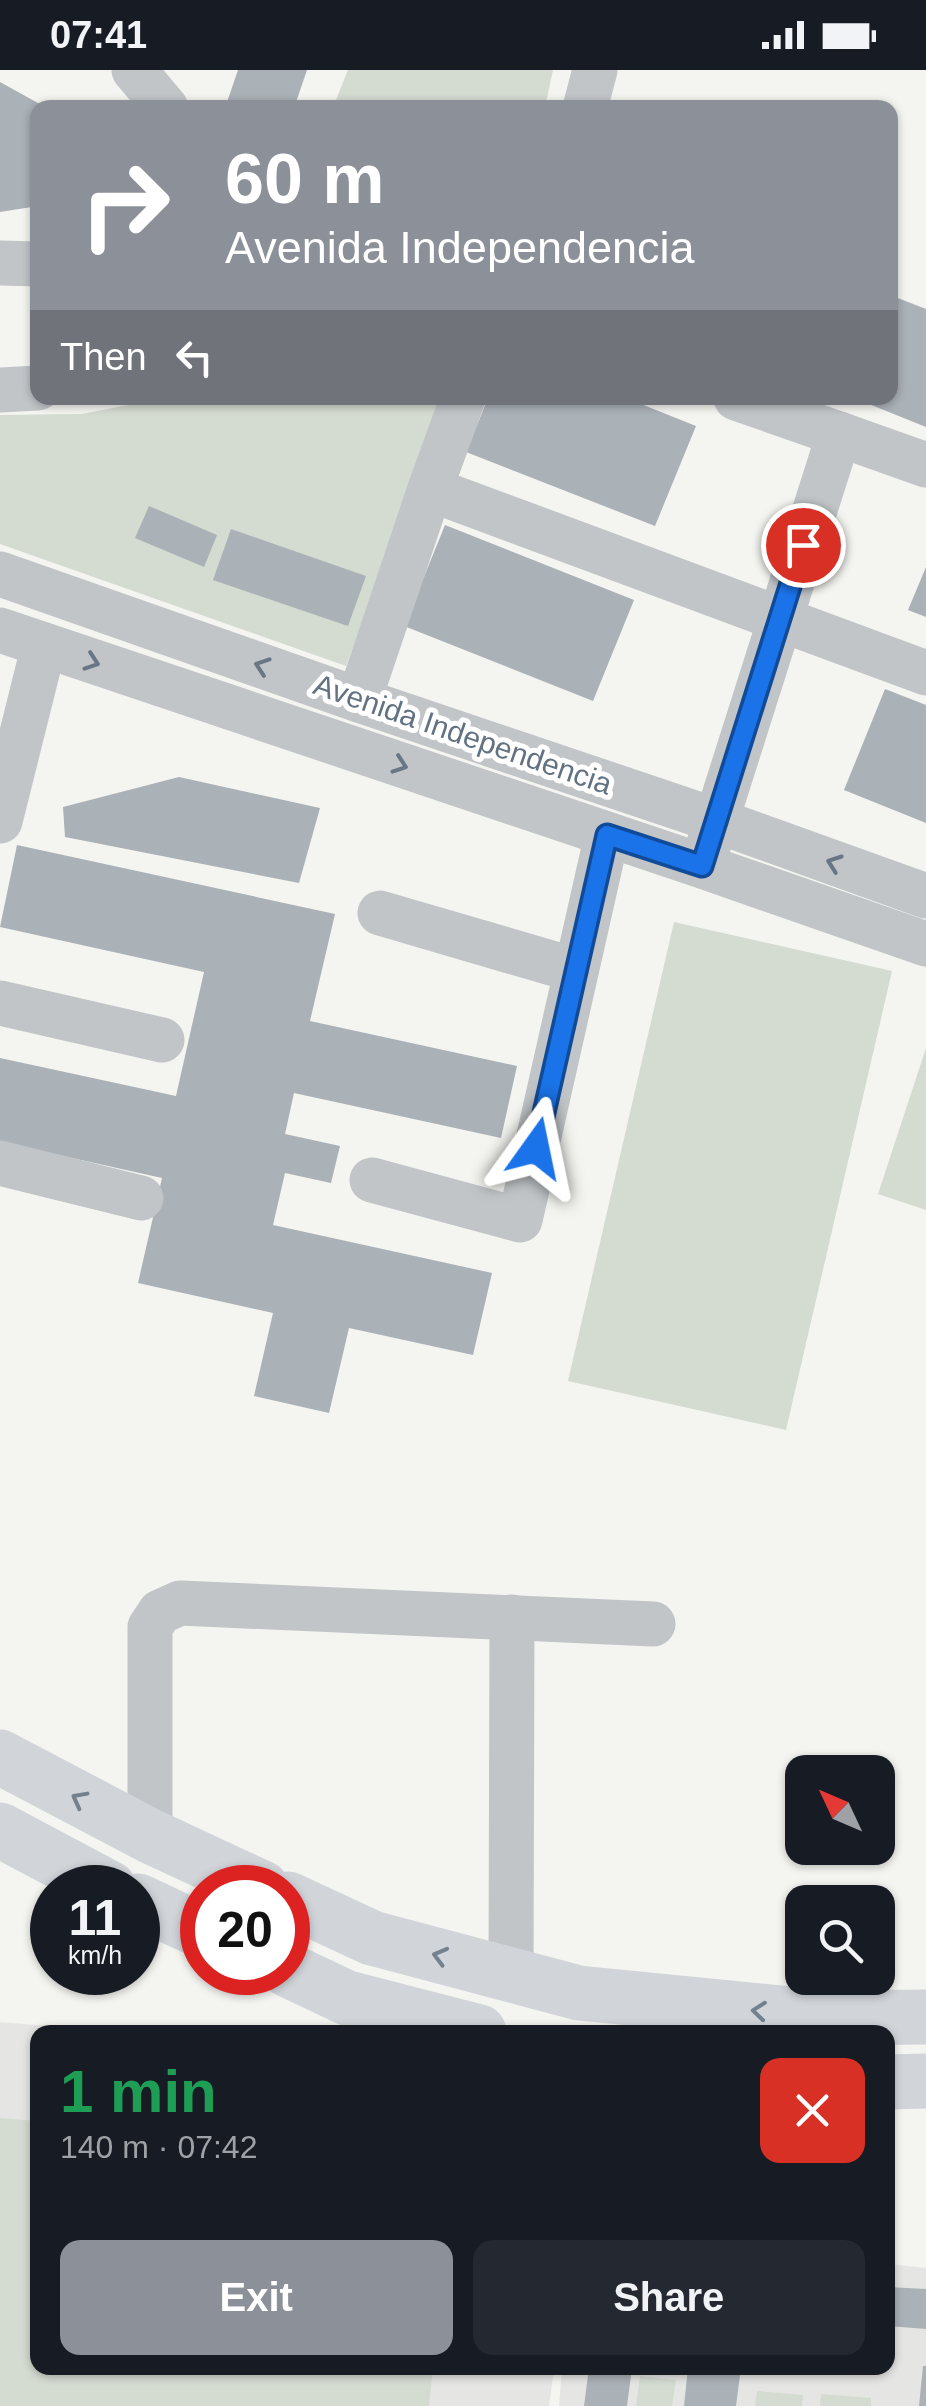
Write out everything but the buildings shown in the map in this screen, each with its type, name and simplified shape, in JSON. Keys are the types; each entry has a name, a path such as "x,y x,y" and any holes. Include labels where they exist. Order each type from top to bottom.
{"main road":[{"path":"0,1758 212,1865"},
{"path":"0,1830 66,1865"},
{"path":"310,1910 372,1938 578,1993 831,2018 926,2017"},
{"path":"310,1980 347,1998 453,2025"},
{"path":"895,2082 926,2081"}],"street":[{"path":"134,70 159,100"},
{"path":"586,100 595,70"},
{"path":"0,263 30,264"},
{"path":"0,390 30,388"},
{"path":"359,700 460,405"},
{"path":"756,405 926,466"},
{"path":"702,866 838,434"},
{"path":"430,489 926,672"},
{"name":"Avenida Independencia","path":"0,574 926,896"},
{"name":"Avenida Independencia","path":"0,630 926,944"},
{"path":"0,822 44,645"},
{"path":"372,1180 520,1220 607,835"},
{"path":"380,913 576,970"},
{"path":"0,1003 162,1040"},
{"path":"0,1163 140,1198"},
{"path":"150,1836 150,1627 160,1612 180,1603 653,1624"},
{"path":"511,1975 512,1617"}],"shaded area":[{"path":"348,70 553,70 547,100 336,100"},
{"path":"128,405 443,405 346,666 0,544 0,415 82,414"},
{"path":"674,922 892,971 786,1430 568,1381"},
{"path":"926,1048 926,1210 878,1194"},
{"path":"0,2022 37,2025 30,2025 30,2375 553,2375 549,2406 0,2406"},
{"path":"0,2118 30,2120 30,2375 432,2375 429,2406 0,2406"},
{"path":"895,2265 926,2268 926,2406 559,2406 561,2375 895,2375"},
{"path":"640,2376 676,2380 672,2406 636,2406"},
{"path":"757,2391 803,2395 802,2406 755,2406"},
{"path":"821,2394 871,2398 871,2406 820,2406"}],"route":[{"path":"536,1148 607,835 702,866 803,545"}]}
